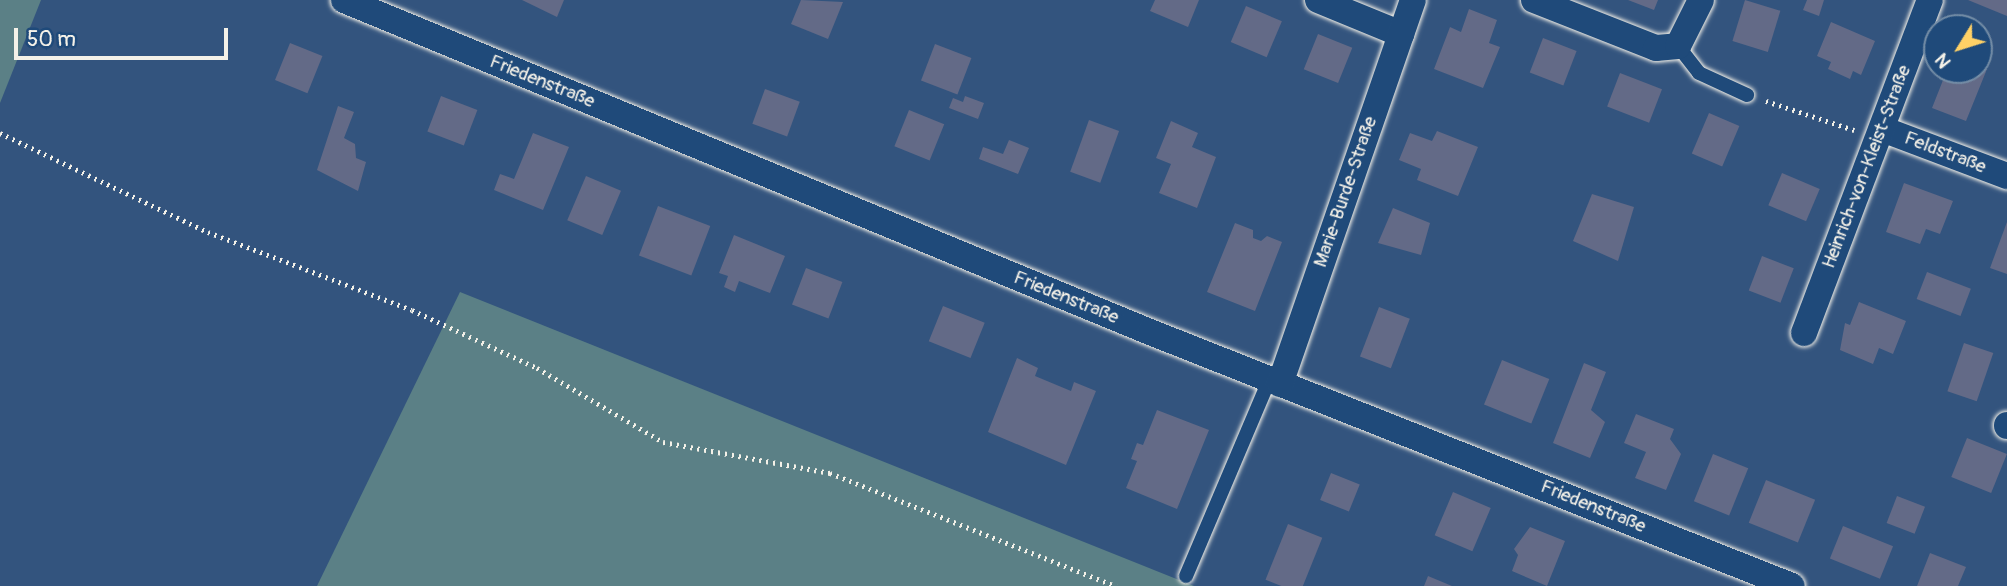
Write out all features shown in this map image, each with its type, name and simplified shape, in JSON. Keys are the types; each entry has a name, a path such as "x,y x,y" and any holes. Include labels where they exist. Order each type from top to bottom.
{"street":[{"name":"Friedenstraße","path":"344,0 1274,382 1792,586"},
{"path":"1318,0 1401,34"},
{"name":"Marie-Burde-Straße","path":"1274,382 1413,0"},
{"path":"1534,0 1656,48 1678,46 1701,0"},
{"name":"Heinrich-von-Kleist-Straße","path":"1804,333 1930,0"},
{"name":"Feldstraße","path":"1882,129 2007,176"}],"lane":[{"path":"1678,46 1699,73 1747,95"},
{"path":"1186,576 1274,382"}],"path":[{"path":"1747,95 1852,131 1882,129"},
{"path":"0,132 208,232 412,310 537,368 663,442 706,453 752,454 830,473 1116,586"}],"green space":[{"path":"0,0 41,0 0,103"},
{"path":"460,292 1194,586 317,586"}],"building":[{"path":"522,0 564,0 557,17"},
{"path":"801,0 843,2 828,39 791,24"},
{"path":"1155,0 1199,0 1188,27 1150,11"},
{"path":"1628,0 1658,0 1654,10"},
{"path":"1745,0 1780,11 1768,52 1732,41"},
{"path":"1807,0 1824,0 1819,16 1803,10"},
{"path":"1968,0 2007,0 2007,16"},
{"path":"1246,6 1282,21 1267,57 1231,42"},
{"path":"1469,9 1497,20 1489,43 1500,47 1483,88 1434,69 1450,27 1461,32"},
{"path":"1831,22 1875,41 1861,75 1853,71 1850,79 1828,69 1831,62 1817,56"},
{"path":"1318,34 1352,48 1338,83 1304,69"},
{"path":"1543,38 1577,51 1563,85 1530,73"},
{"path":"290,43 322,56 307,93 275,80"},
{"path":"935,44 971,58 957,94 921,80"},
{"path":"1620,73 1662,89 1649,123 1607,107"},
{"path":"1941,84 1981,84 1966,121 1932,108"},
{"path":"765,89 800,102 787,136 752,124"},
{"path":"441,96 477,110 464,145 427,131"},
{"path":"965,96 984,103 978,119 949,108 953,98 963,102"},
{"path":"338,106 354,112 344,138 355,144 356,158 366,162 358,191 317,170"},
{"path":"909,110 944,124 930,160 894,146"},
{"path":"1709,113 1739,126 1722,166 1692,154"},
{"path":"1089,120 1119,131 1100,183 1070,172"},
{"path":"1171,121 1198,133 1192,147 1216,157 1197,208 1159,193 1171,164 1156,158"},
{"path":"1437,131 1478,147 1458,196 1417,180 1421,169 1399,160 1410,133 1432,141"},
{"path":"533,133 569,147 543,210 494,190 500,174 514,179"},
{"path":"1009,140 1029,148 1018,174 979,159 983,147 1003,154"},
{"path":"1782,173 1820,189 1806,221 1768,205"},
{"path":"586,176 621,191 602,235 567,220"},
{"path":"1904,183 1953,201 1940,234 1926,229 1920,244 1886,232"},
{"path":"1592,194 1634,207 1618,261 1573,241"},
{"path":"658,206 710,226 691,276 639,255"},
{"path":"1393,208 1430,223 1421,255 1378,243"},
{"path":"2007,222 2007,274 1990,268"},
{"path":"1235,223 1253,230 1253,238 1261,241 1267,236 1282,242 1255,311 1207,292"},
{"path":"734,235 785,256 770,293 739,281 735,292 724,287 728,276 719,273"},
{"path":"1762,256 1794,268 1780,303 1749,291"},
{"path":"806,268 842,282 828,318 792,304"},
{"path":"1927,272 1971,289 1960,316 1917,299"},
{"path":"1859,302 1906,321 1893,354 1879,348 1873,364 1840,350 1845,323 1850,325"},
{"path":"943,306 985,323 970,358 929,341"},
{"path":"1379,307 1410,319 1391,368 1360,356"},
{"path":"1964,343 1993,353 1977,401 1947,391"},
{"path":"1017,358 1038,368 1035,376 1071,391 1074,382 1096,391 1066,465 988,432"},
{"path":"1502,360 1549,379 1531,424 1484,405"},
{"path":"1584,363 1606,372 1591,410 1605,422 1590,458 1553,443"},
{"path":"1157,410 1209,430 1177,509 1126,488 1137,461 1131,459 1137,443 1143,445"},
{"path":"1636,414 1674,429 1670,439 1681,454 1666,490 1635,478 1646,452 1624,443"},
{"path":"1967,438 2007,454 1991,493 1951,477"},
{"path":"1713,454 1748,468 1729,516 1694,501"},
{"path":"1331,473 1360,485 1349,512 1320,500"},
{"path":"1766,480 1815,500 1798,543 1749,523"},
{"path":"1453,492 1491,508 1472,551 1435,535"},
{"path":"1897,496 1925,507 1915,534 1887,523"},
{"path":"1288,524 1322,538 1303,586 1281,586 1266,580"},
{"path":"1843,526 1893,546 1880,579 1830,558"},
{"path":"1530,527 1565,541 1547,586 1512,571 1518,555 1514,549"},
{"path":"1930,553 1966,567 1958,586 1917,586"},
{"path":"1428,576 1452,586 1424,586"}]}
